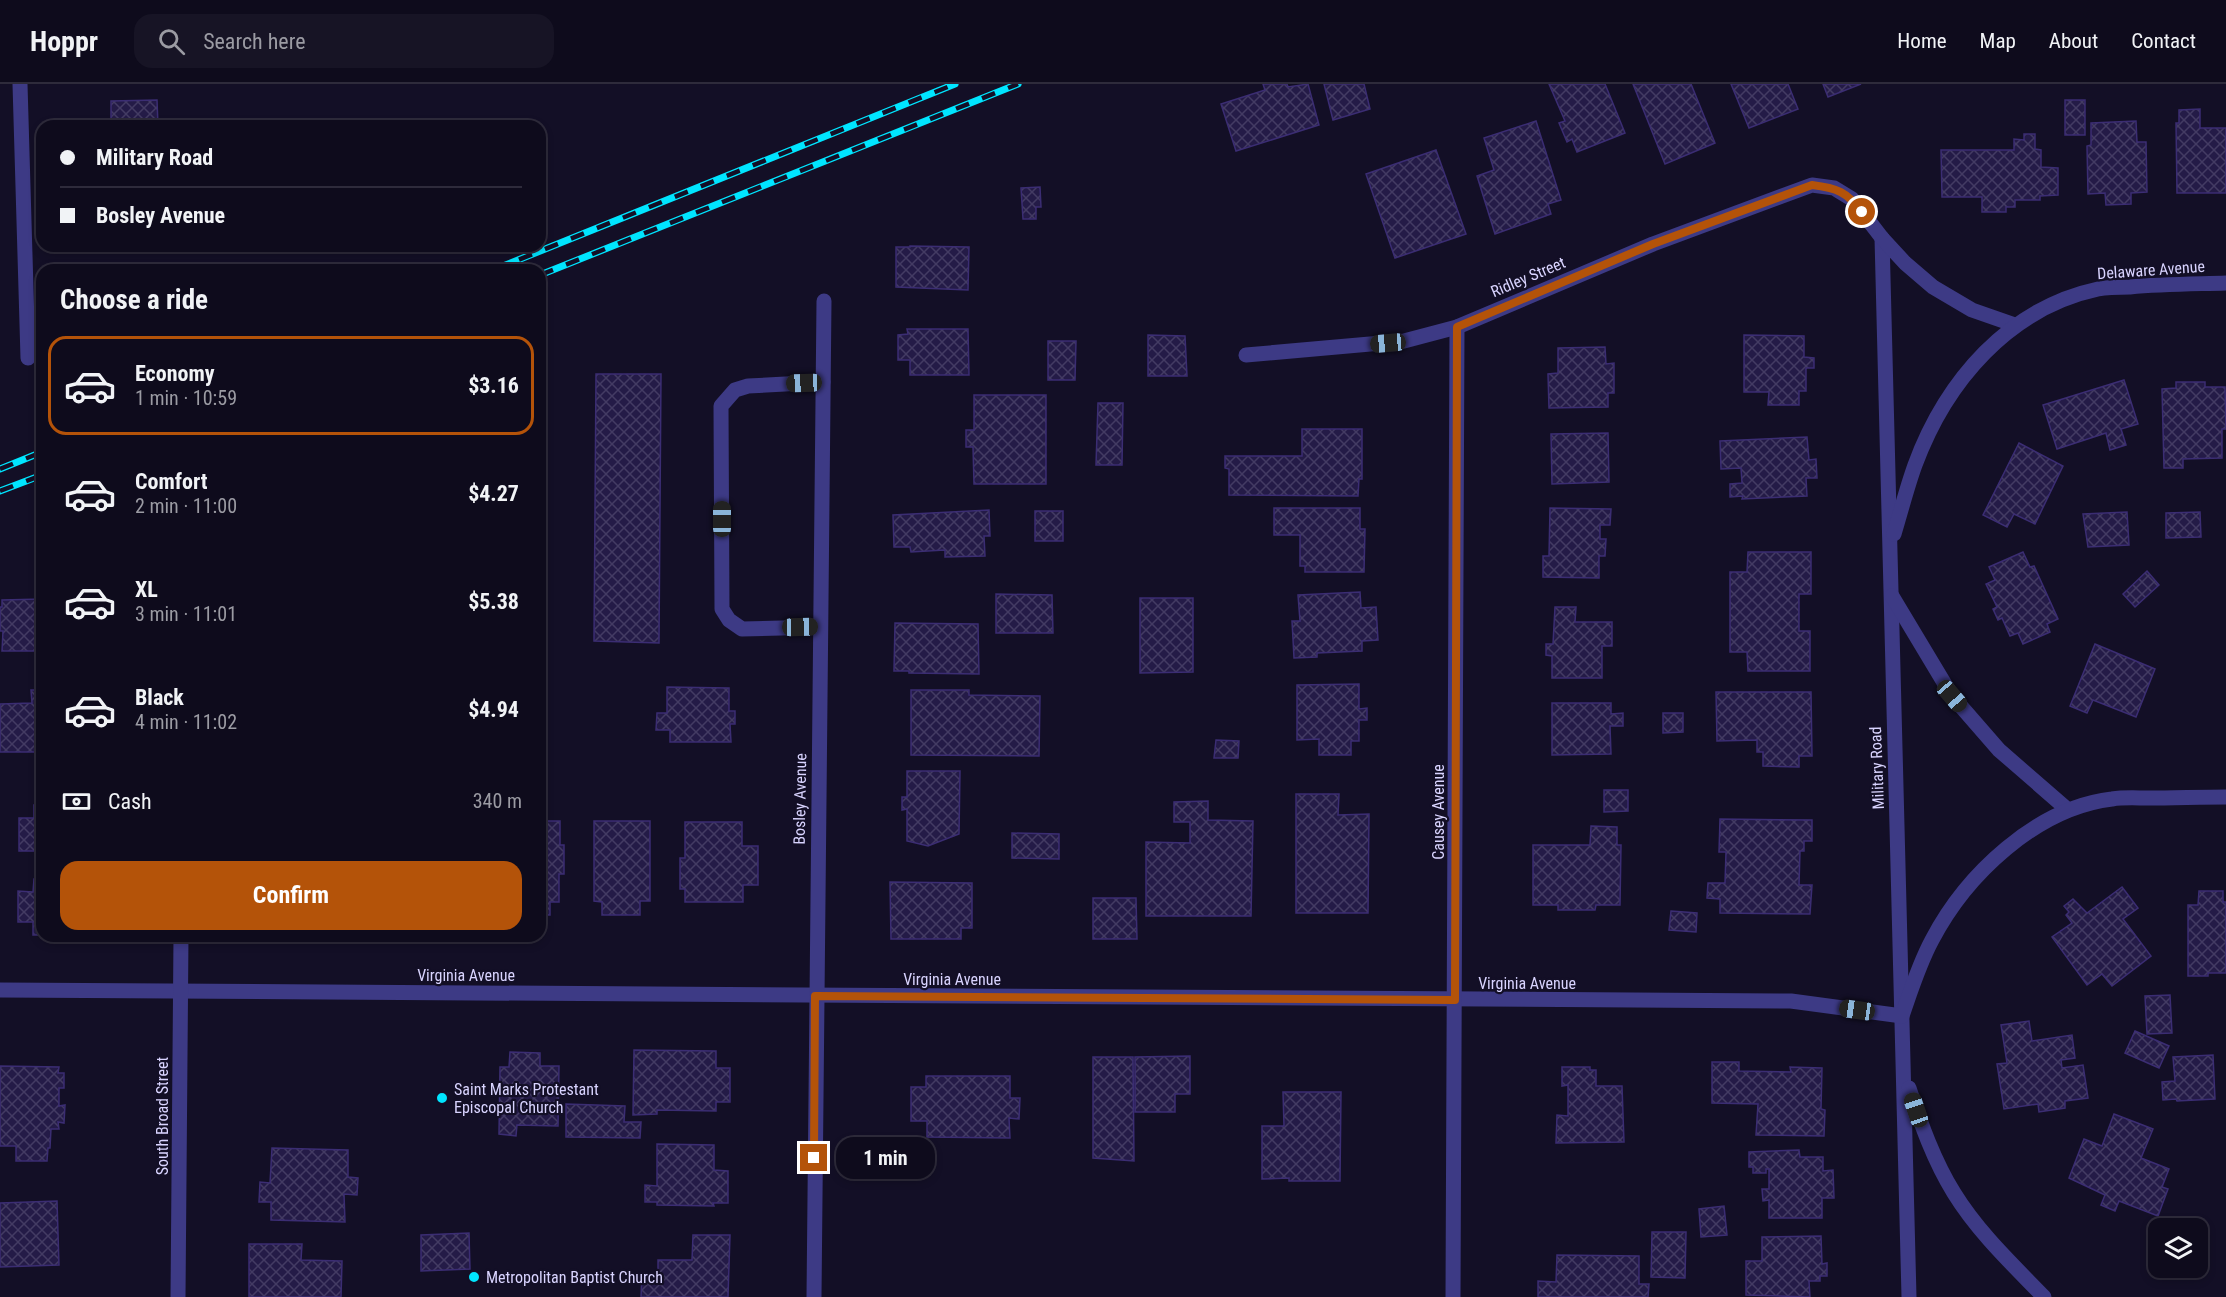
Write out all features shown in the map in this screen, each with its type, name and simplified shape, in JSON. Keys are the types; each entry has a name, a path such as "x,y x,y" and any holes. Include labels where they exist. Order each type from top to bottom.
{"street":[{"path":"20,84 28,358"},
{"name":"Ridley Street","path":"1246,355 1404,341 1457,327 1653,244 1812,185 1834,188 1852,199 1882,238"},
{"path":"1882,238 1905,263 1933,287 1972,310 2015,326"},
{"name":"Military Road","path":"1882,238 1909,1297"},
{"name":"Delaware Avenue","path":"1890,549 1915,464 1934,424 1957,386 1993,343 2015,326 2055,303 2099,289 2146,285 2226,284"},
{"name":"Bosley Avenue","path":"813,1297 824,301"},
{"name":"Causey Avenue","path":"1453,1297 1457,327"},
{"path":"820,627 742,628 729,620 722,609 721,406 735,390 748,386 823,382"},
{"path":"1891,593 1952,696 1999,750 2068,810"},
{"path":"1902,1016 1932,939 1960,896 2007,848 2033,827 2068,810 2112,799 2226,797"},
{"name":"South Broad Street","path":"178,1297 181,942"},
{"name":"Virginia Avenue","path":"0,990 1791,1001 1902,1016"},
{"path":"1903,1072 1922,1129 1954,1193 1990,1241 2044,1297"}],"building":[{"path":"1263,84 1287,84 1288,87 1308,84 1319,125 1236,151 1221,104 1265,90"},
{"path":"1324,84 1364,84 1370,109 1333,120"},
{"path":"1549,84 1605,84 1625,133 1577,152 1572,139 1567,142 1559,123 1565,121"},
{"path":"1633,84 1691,84 1715,143 1665,164"},
{"path":"1731,84 1788,84 1798,109 1749,128"},
{"path":"1823,84 1861,84 1828,97"},
{"path":"157,100 158,120 111,120 111,101"},
{"path":"2065,100 2085,100 2085,135 2065,135"},
{"path":"2200,109 2200,128 2226,128 2226,193 2177,193 2176,123 2179,123 2179,110"},
{"path":"1536,121 1561,200 1548,204 1551,214 1495,234 1477,176 1494,170 1484,138"},
{"path":"2136,121 2137,142 2146,142 2147,192 2131,193 2131,204 2106,205 2105,193 2088,194 2087,146 2091,145 2091,123"},
{"path":"2024,134 2035,134 2035,149 2041,150 2041,167 2058,168 2058,195 2040,196 2040,200 2015,200 2015,207 2006,207 2006,212 1982,212 1982,197 1942,197 1941,150 2014,150 2014,139 2024,140"},
{"path":"1436,150 1466,234 1395,258 1366,174"},
{"path":"1040,187 1041,207 1036,207 1036,219 1023,219 1021,188"},
{"path":"896,247 969,247 968,290 896,287"},
{"path":"907,329 968,329 969,375 910,375 910,360 898,360 898,335 908,334"},
{"path":"1148,335 1185,336 1187,376 1148,376"},
{"path":"1744,335 1804,336 1804,357 1814,358 1814,368 1806,368 1806,391 1799,391 1799,405 1768,405 1769,392 1744,392"},
{"path":"1048,341 1076,341 1075,380 1048,380"},
{"path":"1605,347 1606,364 1614,363 1614,393 1608,393 1608,407 1549,408 1548,374 1558,373 1558,348"},
{"path":"596,374 661,374 659,643 594,641"},
{"path":"2124,380 2138,424 2121,429 2126,445 2110,450 2106,433 2057,449 2043,405"},
{"path":"2176,382 2205,382 2205,387 2225,387 2226,429 2222,429 2222,458 2183,459 2183,468 2164,468 2162,389 2176,388"},
{"path":"974,395 1046,395 1046,484 974,484 973,447 966,447 966,430 974,430"},
{"path":"1098,403 1123,403 1122,465 1096,465"},
{"path":"1302,429 1362,429 1362,479 1359,479 1358,496 1229,495 1229,469 1225,468 1225,456 1302,456"},
{"path":"1608,433 1609,482 1552,484 1551,434"},
{"path":"1807,437 1809,460 1816,459 1817,478 1806,478 1807,496 1742,499 1743,496 1730,497 1730,484 1742,483 1741,468 1721,469 1720,441"},
{"path":"2019,443 2063,466 2035,524 2014,514 2007,527 1983,515"},
{"path":"1274,508 1360,508 1360,529 1365,529 1364,572 1305,572 1305,566 1300,566 1300,535 1274,535"},
{"path":"1550,508 1611,509 1610,525 1600,525 1600,539 1606,539 1605,556 1599,556 1599,578 1543,577 1543,556 1549,556"},
{"path":"989,510 990,536 984,536 985,556 945,557 945,550 911,552 910,547 894,547 893,515"},
{"path":"1035,511 1063,511 1063,541 1035,541"},
{"path":"2127,512 2129,545 2088,547 2083,514"},
{"path":"2200,512 2201,537 2166,538 2166,513"},
{"path":"1748,552 1811,552 1811,594 1799,594 1799,631 1810,631 1810,671 1748,671 1747,652 1730,652 1730,572 1747,572"},
{"path":"2023,552 2030,567 2034,566 2058,619 2047,624 2050,632 2023,644 2018,633 2010,636 2002,618 1998,620 1993,609 1997,607 1986,584 1995,580 1989,567"},
{"path":"2147,571 2159,585 2135,607 2123,594"},
{"path":"1360,592 1361,608 1376,607 1378,640 1362,641 1362,651 1317,653 1317,657 1294,658 1292,621 1300,621 1298,595"},
{"path":"996,594 1052,595 1053,633 996,633"},
{"path":"1140,598 1193,598 1193,672 1140,673"},
{"path":"36,599 36,651 2,651 3,631 0,631 0,607 2,607 2,600"},
{"path":"1555,607 1576,607 1575,622 1612,622 1612,646 1602,646 1602,678 1552,678 1552,656 1546,655 1546,644 1553,644"},
{"path":"895,623 978,624 979,674 894,671"},
{"path":"2095,644 2155,669 2136,717 2093,700 2087,713 2070,706"},
{"path":"1359,684 1359,709 1367,708 1367,720 1359,720 1359,741 1351,741 1351,755 1319,755 1319,739 1297,740 1297,685"},
{"path":"667,687 729,688 729,711 735,711 735,724 730,724 731,742 670,742 670,730 656,730 657,713 667,713"},
{"path":"31,690 36,690 36,752 0,752 0,704 32,703"},
{"path":"911,690 969,690 969,695 1040,696 1039,756 911,755"},
{"path":"1716,692 1811,692 1812,756 1799,756 1799,767 1763,766 1763,752 1757,752 1757,740 1717,741"},
{"path":"1552,703 1611,703 1611,714 1623,713 1623,726 1610,726 1611,754 1552,755"},
{"path":"1663,713 1683,713 1683,732 1663,733"},
{"path":"1216,740 1239,741 1238,758 1214,758"},
{"path":"907,771 960,771 959,834 928,846 907,841 907,809 902,810 902,797 907,797"},
{"path":"1604,790 1628,790 1628,811 1604,812"},
{"path":"1296,794 1339,794 1338,815 1369,814 1368,913 1296,913"},
{"path":"1208,801 1208,820 1253,821 1251,916 1146,916 1146,842 1190,843 1190,822 1174,822 1174,802"},
{"path":"34,805 36,805 36,863 35,851 19,851 19,818 34,818"},
{"path":"1720,819 1812,820 1812,841 1804,841 1804,851 1800,851 1799,885 1812,885 1810,914 1720,913 1720,899 1707,898 1708,883 1725,883 1726,852 1719,852"},
{"path":"546,821 560,821 560,845 564,845 564,874 559,874 559,902 550,902 550,915 546,915"},
{"path":"594,821 650,821 650,901 640,901 640,915 602,915 602,902 594,901"},
{"path":"685,822 742,822 742,846 758,846 758,885 743,885 743,902 685,902 685,889 680,889 680,858 685,858"},
{"path":"1591,826 1617,827 1617,845 1621,845 1620,905 1596,905 1595,910 1558,910 1558,905 1533,905 1533,845 1590,845"},
{"path":"1012,833 1059,834 1059,859 1012,858"},
{"path":"34,879 36,879 36,935 33,935 33,922 18,922 18,891 33,892"},
{"path":"890,882 972,883 972,928 961,928 961,939 891,939"},
{"path":"2122,887 2138,908 2123,919 2151,956 2112,986 2102,974 2087,985 2052,937 2072,923 2066,915 2069,912 2064,906 2073,899 2087,913"},
{"path":"2199,891 2223,891 2223,902 2226,902 2226,973 2188,976 2188,905 2198,905"},
{"path":"1093,898 1136,898 1137,939 1093,939"},
{"path":"1671,911 1697,913 1696,932 1669,930"},
{"path":"2170,995 2172,1033 2147,1034 2145,996"},
{"path":"2029,1021 2032,1041 2072,1035 2075,1058 2061,1060 2062,1068 2083,1065 2088,1098 2065,1101 2065,1108 2039,1112 2038,1104 2004,1109 1997,1064 2007,1063 2001,1025"},
{"path":"2135,1031 2169,1046 2159,1068 2125,1053"},
{"path":"634,1050 716,1051 716,1068 730,1068 730,1102 716,1102 716,1111 657,1110 657,1114 633,1115"},
{"path":"510,1052 540,1053 540,1066 559,1066 558,1126 517,1125 516,1136 499,1134 500,1067 509,1067"},
{"path":"2213,1055 2215,1099 2163,1100 2162,1082 2175,1081 2173,1057"},
{"path":"1190,1056 1190,1094 1175,1094 1175,1112 1135,1112 1135,1057"},
{"path":"1093,1057 1133,1057 1134,1161 1093,1158"},
{"path":"1712,1062 1739,1062 1739,1071 1791,1072 1790,1067 1822,1068 1821,1109 1825,1110 1824,1136 1756,1135 1758,1104 1712,1103"},
{"path":"0,1066 59,1067 58,1073 64,1073 64,1088 59,1088 59,1106 65,1105 64,1123 58,1122 59,1129 51,1129 47,1161 16,1161 16,1146 0,1146"},
{"path":"1562,1067 1590,1067 1590,1070 1596,1070 1596,1086 1622,1086 1624,1142 1556,1143 1557,1115 1568,1116 1568,1085 1562,1086"},
{"path":"926,1076 1010,1076 1010,1098 1020,1098 1019,1119 1009,1118 1010,1138 927,1137 927,1121 911,1121 911,1087 926,1087"},
{"path":"1283,1092 1341,1092 1340,1181 1262,1179 1262,1126 1284,1126"},
{"path":"566,1104 625,1106 624,1122 641,1122 640,1138 566,1137"},
{"path":"2114,1114 2153,1129 2141,1158 2169,1169 2162,1187 2168,1189 2158,1216 2119,1201 2115,1211 2101,1205 2105,1195 2069,1178 2084,1139 2102,1146"},
{"path":"657,1144 714,1145 714,1170 728,1171 728,1203 713,1203 714,1206 657,1205 657,1202 645,1202 645,1185 657,1186"},
{"path":"272,1148 348,1150 348,1177 358,1178 357,1195 344,1194 345,1222 271,1220 271,1202 259,1202 260,1182 270,1183"},
{"path":"1799,1150 1800,1157 1823,1157 1823,1171 1833,1170 1834,1198 1822,1198 1822,1218 1769,1218 1769,1200 1763,1201 1762,1189 1769,1189 1769,1169 1766,1169 1766,1173 1753,1173 1753,1167 1749,1167 1749,1152"},
{"path":"57,1201 59,1265 0,1267 0,1203"},
{"path":"1724,1206 1727,1235 1701,1237 1699,1209"},
{"path":"1652,1232 1686,1232 1685,1278 1651,1277"},
{"path":"469,1233 470,1269 421,1271 421,1235"},
{"path":"693,1235 730,1235 728,1297 641,1297 642,1275 658,1275 658,1260 692,1260"},
{"path":"1821,1236 1822,1264 1827,1263 1827,1276 1820,1276 1820,1281 1809,1281 1810,1297 1746,1295 1746,1261 1762,1261 1762,1237"},
{"path":"249,1244 302,1244 301,1260 342,1261 341,1297 249,1297"},
{"path":"1557,1255 1639,1256 1639,1284 1649,1284 1648,1297 1538,1297 1538,1281 1556,1282"}],"railway":[{"path":"546,249 955,84"},
{"path":"546,273 1018,84"},
{"path":"508,264 538,252"},
{"path":"0,469 36,454"},
{"path":"0,491 36,477"}],"place":[{"name":"Saint Marks Protestant Episcopal Church","path":"442,1098"},
{"name":"Metropolitan Baptist Church","path":"474,1277"}],"route":[{"path":"814,1158 815,996 1455,1000 1457,327 1653,244 1812,185 1834,188 1852,199 1862,212"}]}
